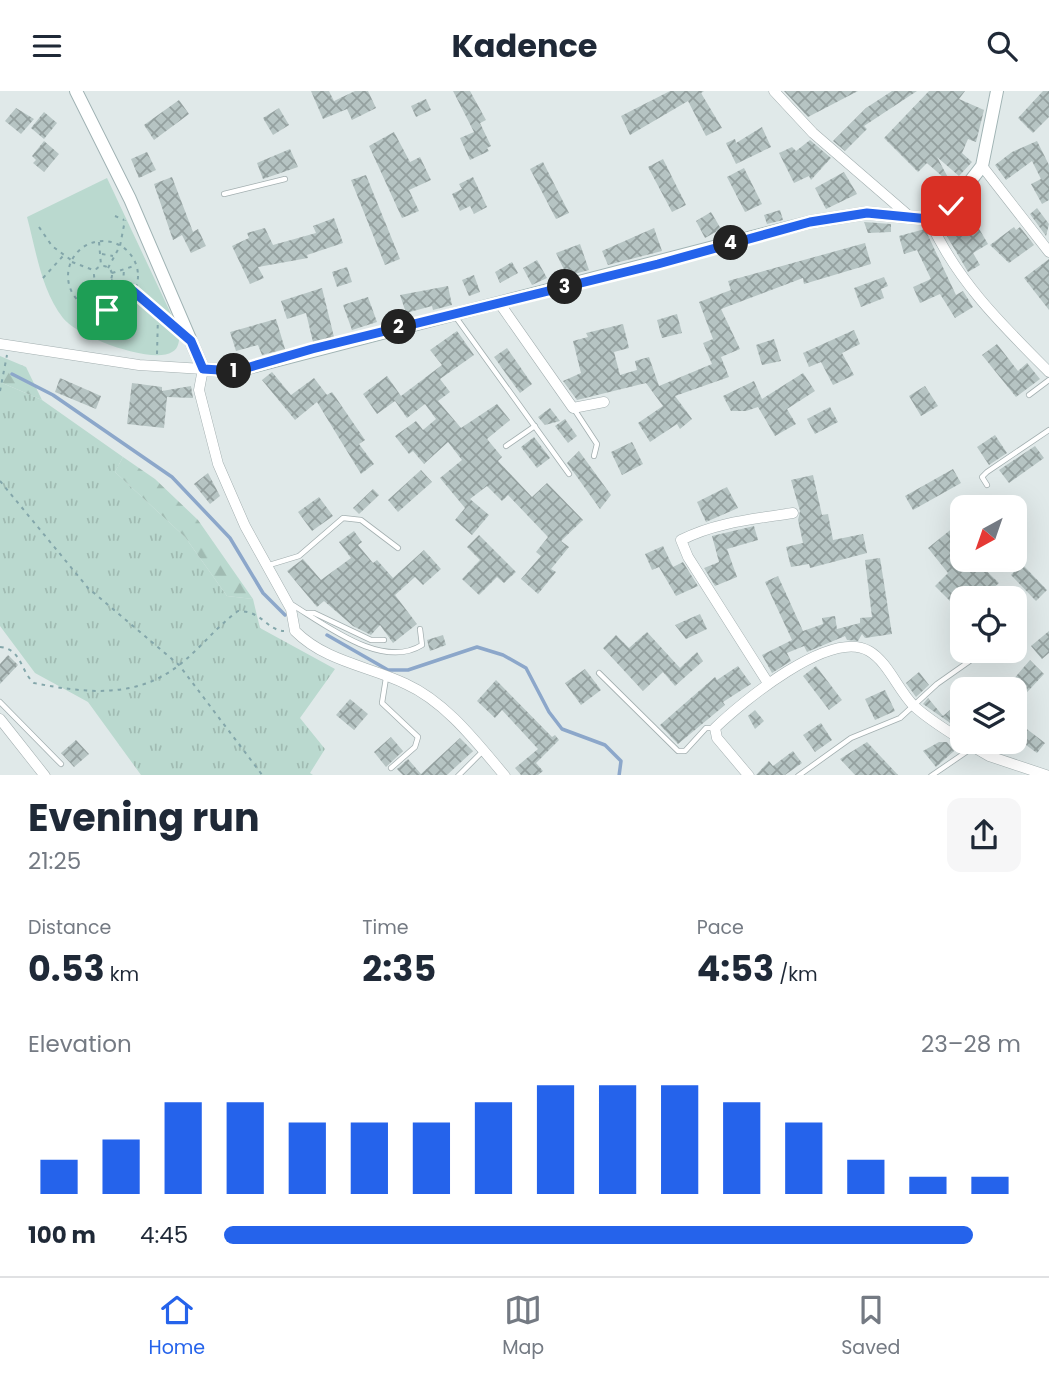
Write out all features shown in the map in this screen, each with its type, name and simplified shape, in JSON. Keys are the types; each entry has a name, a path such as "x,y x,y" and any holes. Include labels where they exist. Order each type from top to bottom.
{"street":[{"path":"76,91 131,217 203,369 199,390 218,464 265,566 289,606 295,631 321,651 407,684 436,704 505,775"},
{"path":"774,91 813,132 909,216"},
{"path":"4,345 157,366 236,371 810,222 867,213 929,219 951,206 982,166 997,91"},
{"path":"982,166 1049,252"},
{"path":"929,219 944,253 973,293 1049,372"},
{"path":"500,304 573,408 604,402"},
{"path":"768,683 688,557 681,540 698,531 727,523 793,513"},
{"path":"749,775 717,738 715,728 768,683 828,653 856,647 870,652 914,706 950,731"},
{"path":"0,719 45,775"},
{"path":"987,754 1049,775"}],"lane":[{"path":"224,194 285,180"},
{"path":"454,315 569,474"},
{"path":"1029,394 1049,380"},
{"path":"573,408 597,444 594,456"},
{"path":"506,446 534,426"},
{"path":"987,485 982,477 986,473 1049,430"},
{"path":"265,566 299,556 343,518 361,520 398,548"},
{"path":"289,606 379,651 393,655 422,645 420,629"},
{"path":"306,613 314,613 371,640 384,640"},
{"path":"798,775 851,738 900,718 967,663"},
{"path":"599,673 678,751 684,751 706,728 715,728"},
{"path":"386,677 382,703 418,737 415,747 391,768"},
{"path":"0,702 61,764"},
{"path":"458,775 484,751"},
{"path":"932,775 955,754"}],"path":[{"path":"108,268 131,217 116,216"},
{"path":"39,227 63,255 95,271"},
{"path":"99,241 101,267"},
{"path":"99,241 120,246 136,265 134,291 121,305 106,310 87,306 78,300 70,287 68,272 71,261 84,246 99,241"},
{"path":"100,254 114,257"},
{"path":"43,278 63,255"},
{"path":"111,274 136,265"},
{"path":"95,271 101,267 108,268"},
{"path":"95,271 95,280 104,284 110,280 108,268"},
{"path":"123,285 124,269"},
{"path":"110,280 134,291 174,327"},
{"path":"87,306 99,283"},
{"path":"104,284 106,310"},
{"path":"157,366 158,313"},
{"path":"0,391 4,345"},
{"path":"0,481 88,588 179,665 263,775"},
{"path":"0,647 9,648 18,656 26,677 34,683 100,692 134,688 157,680 179,665 238,611 253,611 277,631 295,631"}],"green space":[{"path":"107,178 180,333 177,347 172,352 148,355 132,352 83,333 63,318 44,282 27,217"},
{"path":"0,356 26,367 42,400 0,382"},
{"path":"0,382 42,400 123,457 115,472 185,537 227,596 253,599 260,628 335,669 300,718 325,749 310,773 313,775 141,775 88,702 35,673 0,626"},
{"path":"123,457 155,479 198,520 253,599 227,596 185,537 115,472"}],"building":[{"path":"311,91 329,91 334,101 355,91 368,91 376,108 352,120 347,109 323,119"},
{"path":"453,91 470,91 486,120 480,123 491,146 487,148 489,151 470,160 460,138 474,132"},
{"path":"670,91 704,91 701,93 722,128 706,136 688,101 630,135 621,116"},
{"path":"784,91 858,91 808,117"},
{"path":"892,91 917,91 864,126 867,129 845,151 833,141 866,108"},
{"path":"929,91 965,91 959,99 984,110 976,142 968,139 962,153 972,162 959,176 937,157 952,185 927,163 918,172 884,138"},
{"path":"1043,91 1049,91 1049,117 1033,133 1018,118"},
{"path":"426,99 431,110 416,117 411,106"},
{"path":"179,100 189,114 154,140 144,125"},
{"path":"16,108 34,119 21,134 5,121"},
{"path":"279,108 289,125 273,135 263,118"},
{"path":"44,112 57,123 44,139 31,128"},
{"path":"762,127 771,147 736,164 726,143 735,139 736,143"},
{"path":"394,132 410,162 420,157 431,180 409,190 419,211 402,218 369,146"},
{"path":"810,140 831,158 811,180 809,176 794,183 779,153 792,147 796,151"},
{"path":"44,141 59,154 44,172 33,163 36,160 32,156"},
{"path":"1037,141 1049,165 1049,200 1042,204 1031,184 1041,179 1032,161 1006,180 995,165 1012,152"},
{"path":"290,149 298,167 263,179 257,163"},
{"path":"147,152 156,170 139,178 131,159"},
{"path":"663,159 686,205 672,212 648,167"},
{"path":"543,162 569,213 556,219 530,169"},
{"path":"744,168 762,204 745,212 727,177"},
{"path":"844,172 857,194 826,209 815,188"},
{"path":"366,175 400,259 385,265 351,180"},
{"path":"172,177 193,232 198,229 206,246 191,253 182,235 173,240 154,184"},
{"path":"473,177 487,207 474,214 470,206 460,211 452,194 462,189 459,184"},
{"path":"1037,208 1049,224 1046,236 1030,214"},
{"path":"780,210 783,220 767,224 764,215"},
{"path":"968,210 988,244 973,253 980,265 968,272 941,226"},
{"path":"711,212 721,229 705,238 696,221"},
{"path":"334,218 343,243 307,255 308,258 258,267 264,278 250,284 232,246 249,238 247,233 265,228 273,245 316,233 313,226"},
{"path":"864,222 891,224 891,232 868,233"},
{"path":"1014,227 1016,230 1020,227 1034,245 1009,263 990,245"},
{"path":"654,228 662,251 608,265 602,251"},
{"path":"925,229 956,295 963,291 973,307 955,318 940,294 920,303 913,287 931,279 917,250 904,254 899,236"},
{"path":"865,243 871,264 804,284 803,278 721,309 740,349 721,357 729,377 675,396 692,419 680,429 677,424 650,442 638,423 663,406 646,383 577,400 563,381 581,373 573,341 588,337 586,333 623,324 629,348 614,352 620,375 637,370 635,361 649,357 659,386 712,364 703,343 713,339 699,302 731,290 728,281"},
{"path":"580,244 589,270 567,276 556,253"},
{"path":"1049,259 1049,310 1024,278"},
{"path":"537,260 547,278 532,285 523,268"},
{"path":"512,262 518,273 500,283 495,272"},
{"path":"347,267 352,282 337,287 332,272"},
{"path":"474,275 480,292 469,296 462,280"},
{"path":"884,277 888,286 881,289 884,298 861,307 854,288"},
{"path":"448,286 452,305 433,310 432,306 406,313 400,295"},
{"path":"322,288 334,337 313,342 306,313 287,319 281,301"},
{"path":"368,297 377,322 352,330 343,305"},
{"path":"677,314 682,333 662,338 657,320"},
{"path":"276,319 285,349 262,355 258,345 236,351 230,332"},
{"path":"854,330 860,344 842,353 854,375 833,385 821,362 809,367 803,353"},
{"path":"457,331 474,355 440,379 450,392 438,401 461,428 497,404 510,420 487,439 502,457 498,461 532,497 547,483 583,520 561,541 569,547 551,569 556,572 538,594 521,579 541,556 536,552 548,537 508,495 502,501 487,486 470,499 489,515 472,535 455,520 465,508 440,478 462,460 448,442 424,464 413,451 409,454 395,436 416,421 423,430 436,419 425,404 407,418 395,401 377,414 363,394 387,376 401,396 442,365 430,350"},
{"path":"774,339 781,361 762,365 756,345"},
{"path":"997,344 1018,371 1027,363 1040,379 1016,397 982,355"},
{"path":"507,348 532,384 520,393 494,357"},
{"path":"272,372 291,395 314,378 327,395 332,392 365,440 359,444 374,464 361,474 317,402 295,420 262,380"},
{"path":"803,373 815,391 787,409 796,424 775,436 758,407 746,411 731,411 723,396 754,381 762,399"},
{"path":"60,378 101,396 96,409 55,392"},
{"path":"132,383 162,387 162,391 191,386 193,398 167,397 164,428 127,424"},
{"path":"925,386 938,406 921,416 909,396"},
{"path":"830,407 838,422 815,434 807,419"},
{"path":"550,408 560,421 545,425 538,417"},
{"path":"565,419 577,436 568,443 555,426"},
{"path":"995,435 1007,453 989,465 977,447"},
{"path":"534,437 550,458 537,468 521,447"},
{"path":"632,442 643,464 622,475 611,452"},
{"path":"1035,446 1044,458 1009,483 999,470"},
{"path":"579,451 611,495 600,509 567,463"},
{"path":"953,469 961,483 913,510 905,496"},
{"path":"421,470 432,482 398,512 388,500"},
{"path":"208,473 220,496 210,504 194,484"},
{"path":"813,475 822,515 828,514 833,540 863,534 867,553 810,568 809,564 791,567 786,547 803,543 798,520 800,511 791,480"},
{"path":"727,487 738,508 706,522 697,502"},
{"path":"373,489 379,495 359,514 353,508"},
{"path":"319,497 333,516 312,531 298,512"},
{"path":"754,526 758,540 727,549 737,577 715,586 704,568 719,562 712,536"},
{"path":"950,530 950,572 988,572 999,583 996,586 950,586 950,601 935,586 948,573 928,548"},
{"path":"354,531 362,542 358,545 373,563 377,560 393,578 424,550 441,569 423,585 415,577 395,595 417,624 393,643 380,625 371,635 353,626 324,601 317,607 287,571 303,559 321,580 351,558 339,542"},
{"path":"479,535 516,572 504,583 497,577 479,595 462,579 480,560 467,547"},
{"path":"663,546 673,567 683,562 698,586 676,596 659,567 652,570 645,554"},
{"path":"880,558 892,634 865,638 862,634 858,641 847,640 845,636 807,652 804,646 787,653 791,661 772,673 762,655 792,640 765,582 778,576 803,631 823,624 822,618 835,616 837,629 860,623 860,618 872,617 865,560"},
{"path":"1027,569 1047,590 1036,601 1027,592 1027,586 1022,586 1011,575 1014,572 1027,572"},
{"path":"700,614 707,629 686,639 675,625"},
{"path":"1049,631 1049,653 1042,659 1031,646"},
{"path":"647,632 680,668 697,652 703,661 675,686 663,672 643,691 603,648 616,635 629,648"},
{"path":"443,635 446,645 430,651 427,640"},
{"path":"8,655 18,665 0,684 0,664"},
{"path":"1030,660 1044,674 1027,692 1027,677 1015,677"},
{"path":"738,666 751,684 723,702 725,705 678,744 660,725 715,677 717,680"},
{"path":"816,666 842,700 829,710 803,676"},
{"path":"585,669 601,690 581,705 565,683"},
{"path":"919,672 929,685 916,697 906,683"},
{"path":"496,680 552,737 555,735 559,740 536,763 543,771 538,775 521,775 515,768 538,749 502,710 495,718 477,701"},
{"path":"885,690 895,711 875,720 865,699"},
{"path":"928,698 943,716 950,710 950,723 923,704"},
{"path":"350,699 368,714 354,730 336,715"},
{"path":"755,710 764,721 755,729 748,716"},
{"path":"821,723 832,740 815,752 803,735"},
{"path":"1027,729 1045,743 1037,753 1027,746"},
{"path":"391,737 403,751 386,767 374,752"},
{"path":"460,738 473,751 447,775 403,775 397,769 408,759 421,774"},
{"path":"76,740 89,754 74,767 61,753"},
{"path":"867,742 898,775 855,775 840,759"},
{"path":"939,742 947,742 951,754 936,767 923,751"},
{"path":"793,751 802,763 785,775 756,775 769,761 773,766"}],"waterway":[{"path":"12,374 53,395 172,477 230,538 263,593 285,615"},
{"path":"327,635 388,670 408,670 477,647 503,655 526,668 549,712 562,729 605,745 621,761 619,775"}],"route":[{"path":"107,310 121,305 133,291 191,341 203,369 236,371 312,349 658,264 810,222 867,213 929,219 951,206"}]}
